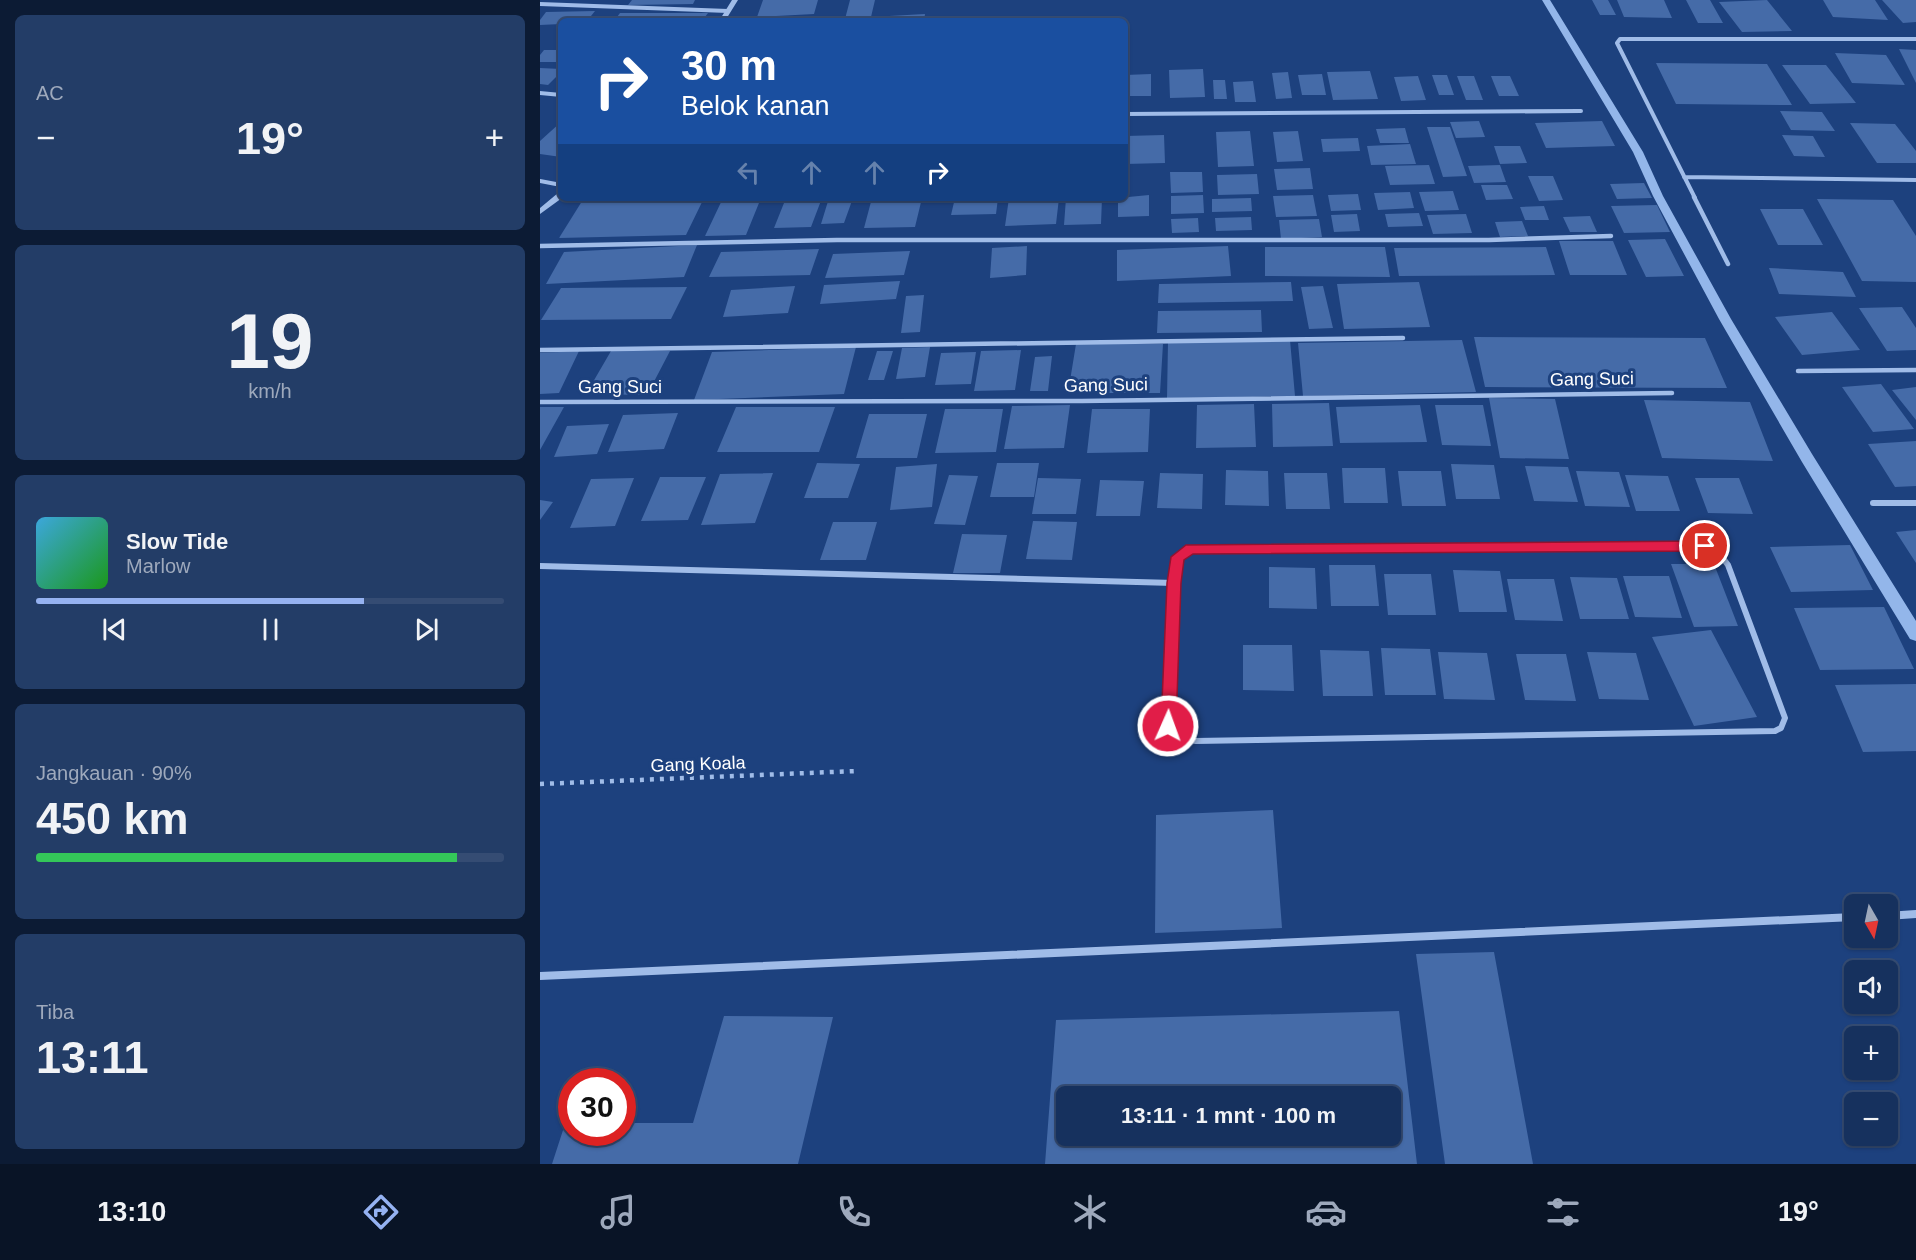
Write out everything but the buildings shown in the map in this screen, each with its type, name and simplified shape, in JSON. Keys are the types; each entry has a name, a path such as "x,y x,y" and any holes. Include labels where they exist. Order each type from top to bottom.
{"street":[{"path":"724,18 735,0"},
{"path":"540,4 728,11"},
{"path":"1728,264 1617,43 1620,39 1916,39"},
{"path":"540,93 558,94"},
{"path":"1128,114 1581,111"},
{"path":"1684,177 1916,180"},
{"path":"540,181 558,184"},
{"path":"540,212 558,197"},
{"path":"540,246 837,240 1489,240 1611,236"},
{"path":"540,350 1403,338"},
{"path":"1798,371 1916,370"},
{"name":"Gang Suci","path":"540,402 1082,401 1672,393"},
{"path":"1873,503 1916,503"},
{"path":"1705,546 1719,553 1728,566 1785,718 1781,728 1775,731 1196,741 1175,735 1168,726 1174,583 1178,557 1186,550 1197,548 1705,546"},
{"path":"540,566 1174,583"},
{"path":"1898,915 1916,914"},
{"path":"540,976 1844,917"}],"path":[{"name":"Gang Koala","path":"540,784 857,771"}],"waterway":[{"path":"1546,0 1638,152 1658,196 1725,319 1807,458 1916,634"}],"route":[{"path":"1168,726 1174,583 1178,557 1186,550 1197,548 1705,546"}]}
